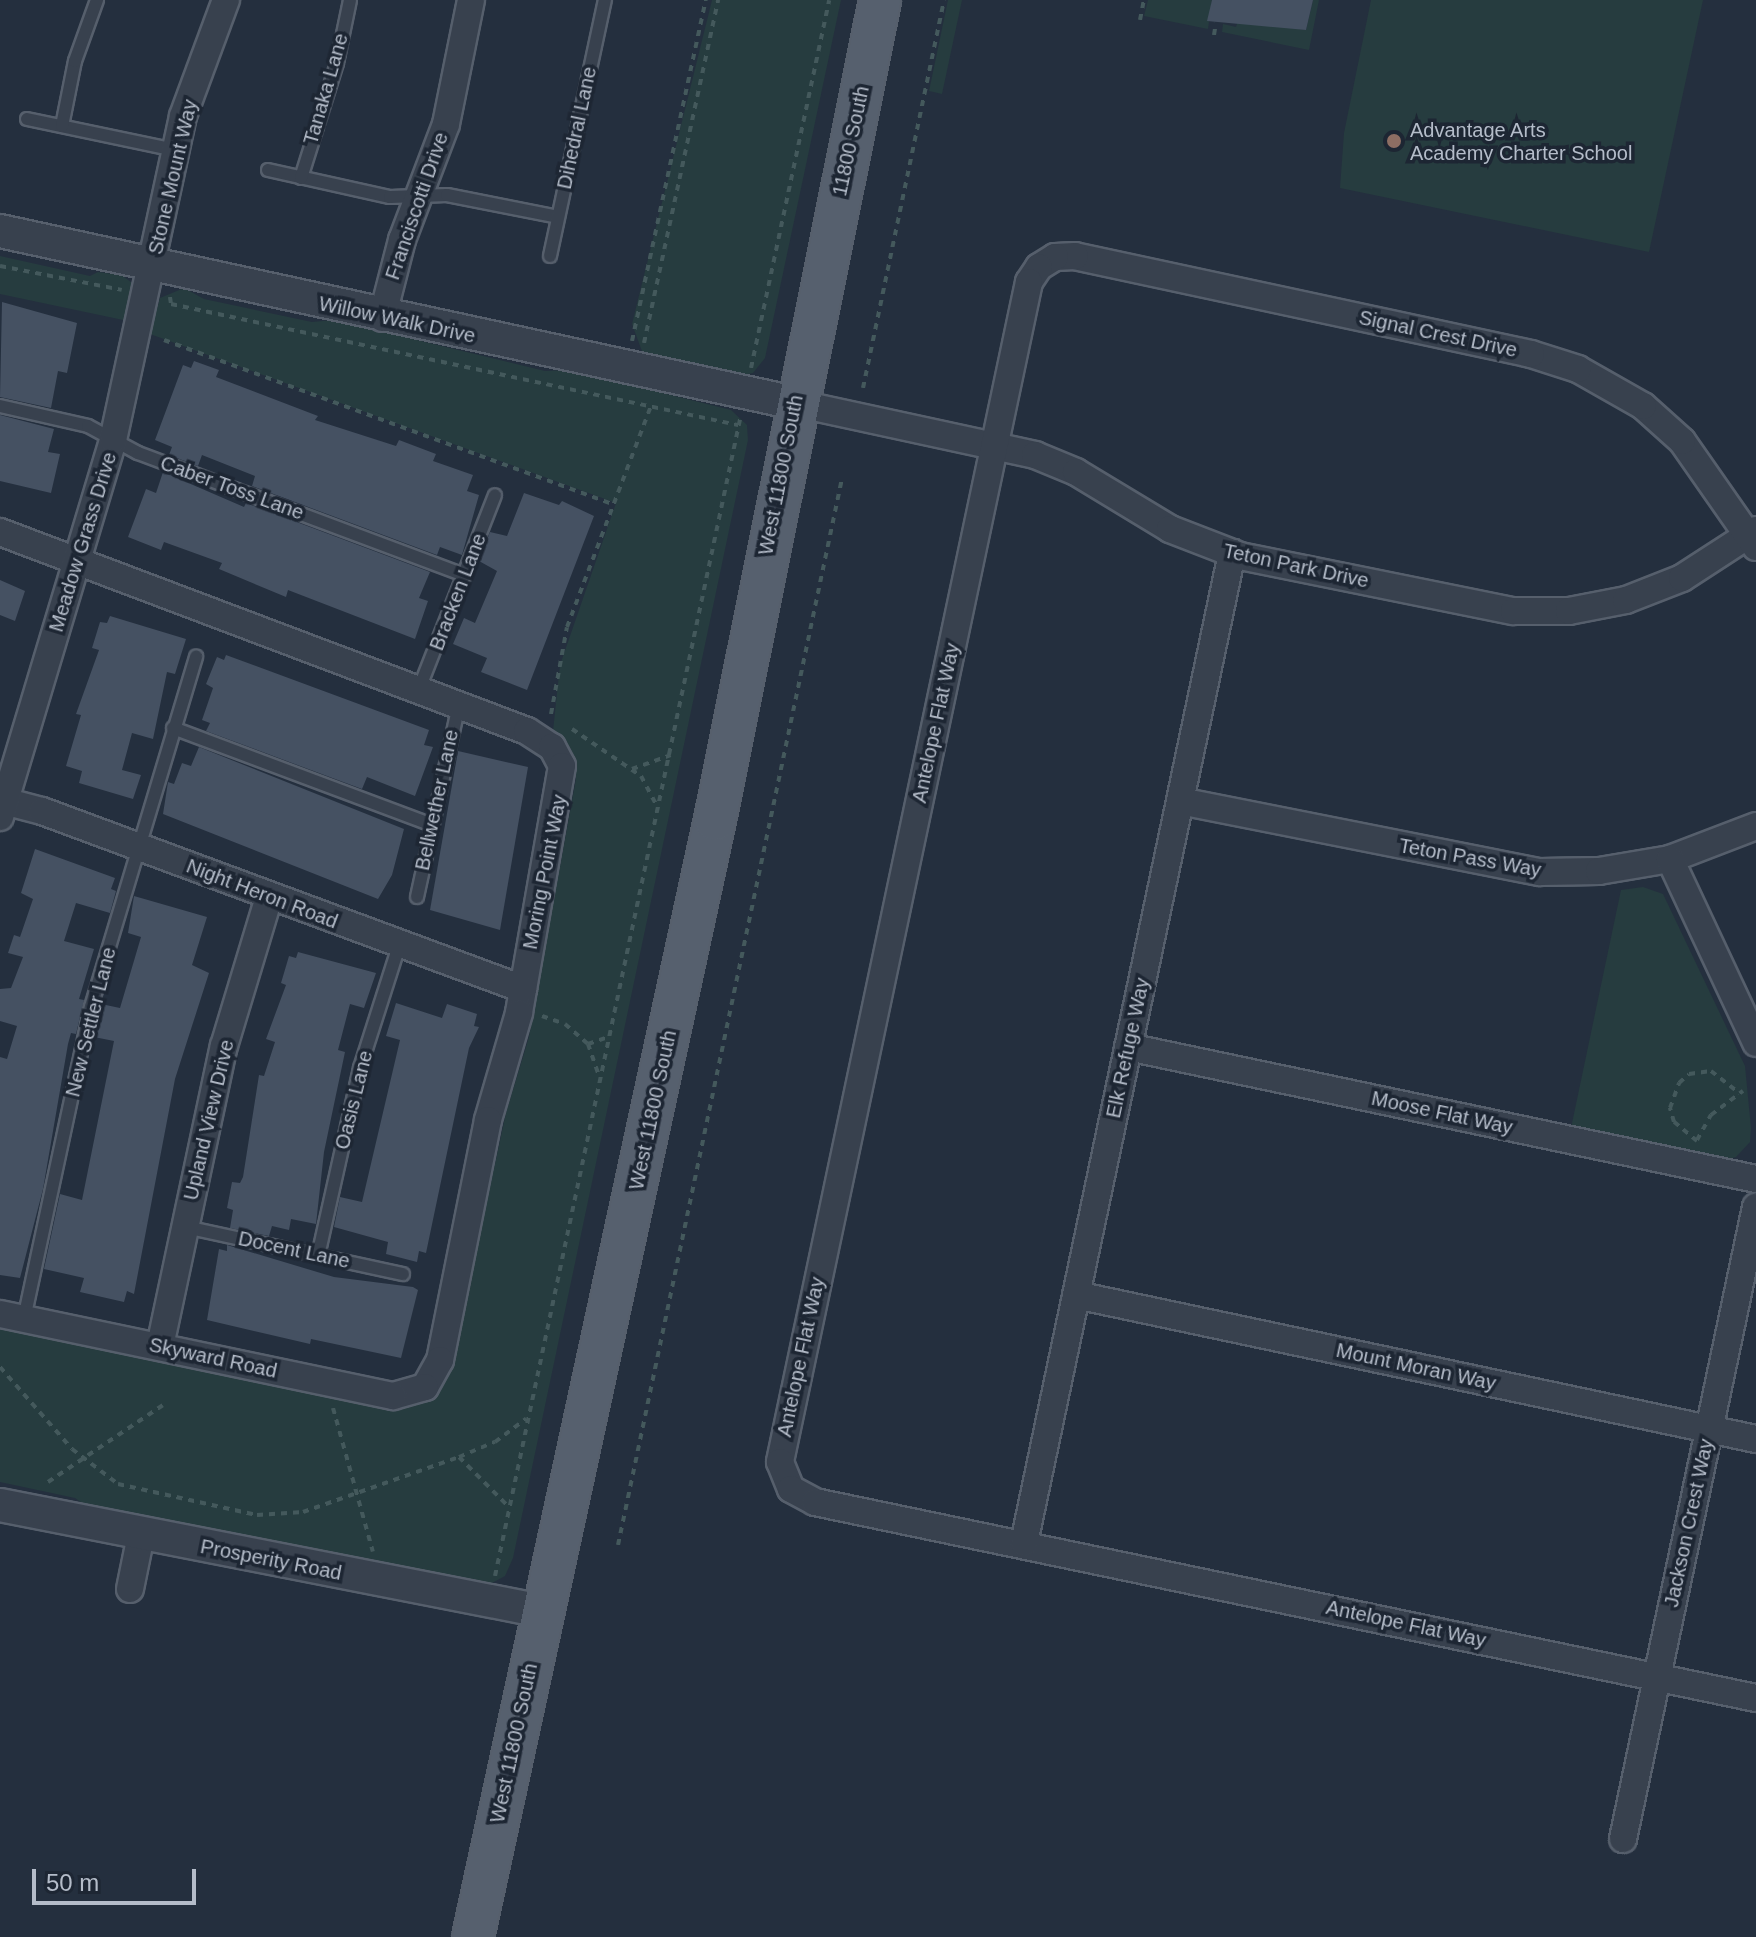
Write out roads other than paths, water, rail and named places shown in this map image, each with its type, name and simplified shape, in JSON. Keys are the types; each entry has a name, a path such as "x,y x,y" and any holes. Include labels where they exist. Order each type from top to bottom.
{"main road":[{"name":"11800 South","path":"821,281 880,0"},
{"name":"West 11800 South","path":"473,1937 715,820 821,281"}],"street":[{"name":"Stone Mount Way","path":"151,275 183,116 226,0"},
{"name":"Franciscotti Drive","path":"382,318 446,124 471,0"},
{"name":"Willow Walk Drive","path":"0,231 151,275 382,318 795,403"},
{"name":"Signal Crest Drive","path":"1046,261 1075,256 1531,354 1578,369 1622,392 1664,423 1700,461 1753,537"},
{"name":"Antelope Flat Way","path":"1046,261 1029,282 780,1462 786,1481 806,1499 1756,1698"},
{"name":"Meadow Grass Drive","path":"2,806 113,440 151,275"},
{"name":"Teton Park Drive","path":"795,403 995,444 1055,462 1156,522 1232,553 1487,606 1569,611 1654,590 1753,537"},
{"name":"Moring Point Way","path":"0,532 419,689 545,742 558,753 562,766 523,989 488,1120 440,1360 425,1387"},
{"name":"Elk Refuge Way","path":"1024,1543 1232,553"},
{"name":"Teton Pass Way","path":"1180,801 1511,869 1599,871 1670,859 1756,826"},
{"name":"Night Heron Road","path":"2,806 138,848 523,989"},
{"path":"1670,859 1756,1043"},
{"name":"Upland View Drive","path":"160,1346 224,1046 269,897"},
{"name":"Moose Flat Way","path":"1128,1047 1756,1179"},
{"name":"Jackson Crest Way","path":"1623,1839 1756,1207"},
{"name":"Mount Moran Way","path":"1076,1295 1756,1439"},
{"name":"Skyward Road","path":"12,1317 393,1396 425,1387"},
{"name":"Prosperity Road","path":"0,1505 542,1611"},
{"path":"130,1589 141,1535"}],"lane":[{"path":"62,126 75,61 97,0"},
{"name":"Tanaka Lane","path":"301,178 337,63 350,0"},
{"name":"Dihedral Lane","path":"550,256 605,0"},
{"path":"27,119 176,150"},
{"path":"268,170 390,197 447,195 558,217"},
{"name":"Caber Toss Lane","path":"0,406 88,426 113,440 465,575"},
{"name":"Bracken Lane","path":"419,689 495,495"},
{"name":"New Settler Lane","path":"12,1317 91,1007 196,656"},
{"name":"Bellwether Lane","path":"417,897 430,824 459,705"},
{"path":"173,728 430,824"},
{"name":"Oasis Lane","path":"318,1256 360,1068 399,946"},
{"name":"Docent Lane","path":"185,1227 403,1274"}],"place":[{"name":"Advantage Arts Academy Charter School","path":"1394,141"}]}
